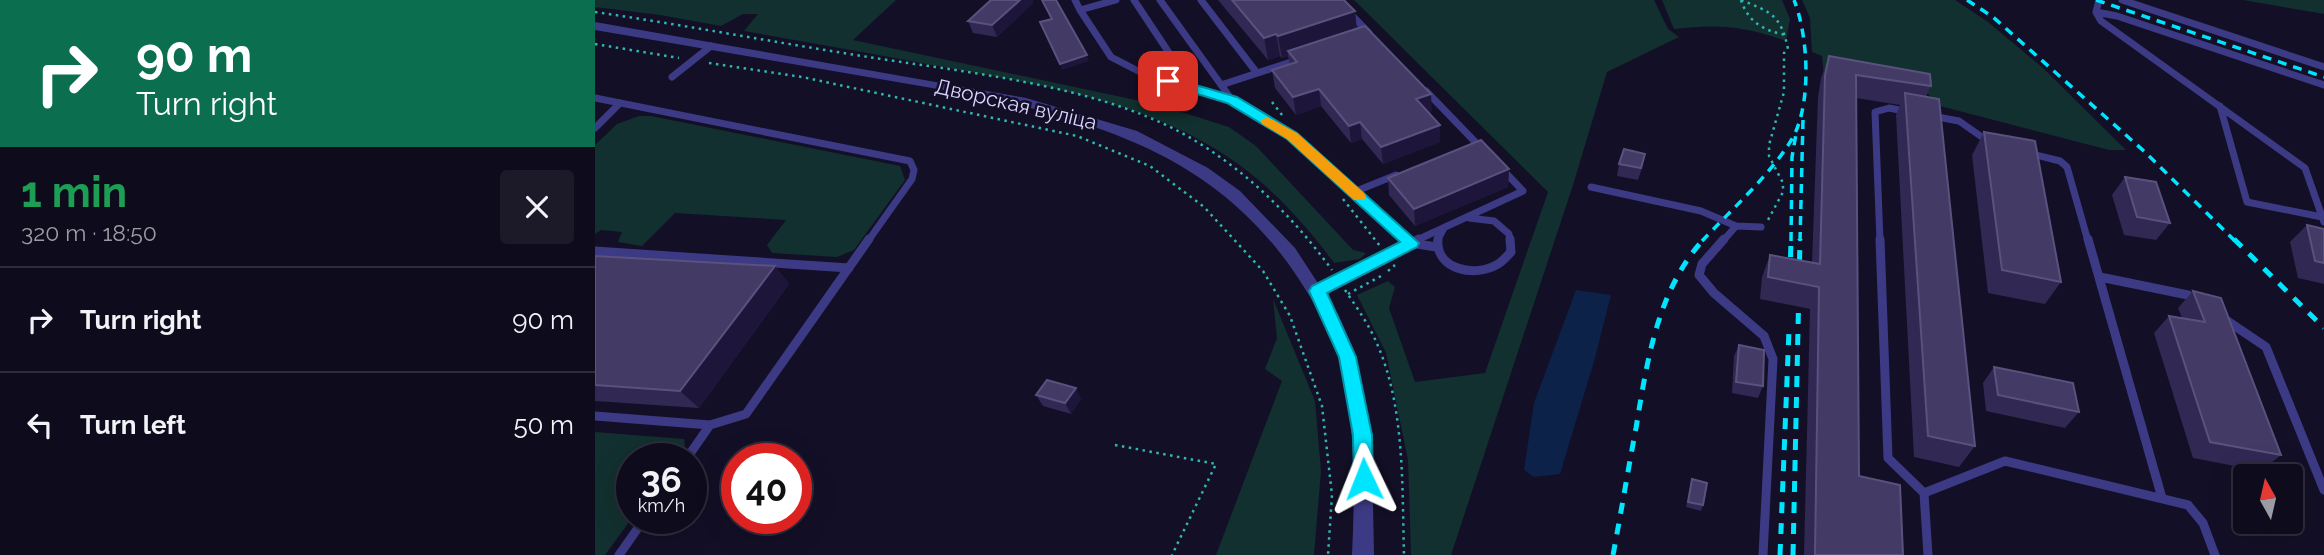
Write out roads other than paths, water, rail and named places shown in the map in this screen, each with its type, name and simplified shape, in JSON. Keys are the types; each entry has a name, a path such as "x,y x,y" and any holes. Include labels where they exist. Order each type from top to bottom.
{"street":[{"name":"Дворская вуліца","path":"595,26 990,94 1074,114 1135,135 1211,177 1252,211 1290,251 1317,291 1348,357 1362,435 1363,555"}],"lane":[{"path":"1075,0 1111,57 1144,74 1232,100 1292,136 1411,243 1436,247"},
{"path":"1080,10 1116,0"},
{"path":"1134,0 1193,89"},
{"path":"1160,0 1232,100"},
{"path":"1201,0 1257,73"},
{"path":"1337,0 1371,35 1358,39"},
{"path":"2099,0 2096,12 2101,21 2305,168 2323,219"},
{"path":"2122,0 2324,67"},
{"path":"2096,12 2117,16 2324,85"},
{"path":"672,77 711,46"},
{"path":"1221,85 1308,56"},
{"path":"1419,84 1486,153"},
{"path":"595,99 900,157 910,161 914,170 912,179 746,414 710,425 595,416"},
{"path":"595,128 620,103"},
{"path":"2220,106 2247,202 2323,219"},
{"path":"1928,555 1924,493 1888,458 1875,112 1889,108 1959,121 1993,146"},
{"path":"1464,148 1476,143"},
{"path":"2017,151 2052,158 2067,167 2162,498"},
{"path":"1317,291 1459,219 1523,191 1495,162"},
{"path":"1354,192 1403,172"},
{"path":"1591,187 1701,211 1735,226 1761,227"},
{"path":"1449,224 1437,238 1436,247 1448,264 1471,272 1484,271 1506,260 1512,243 1503,227 1483,218 1459,219"},
{"path":"1735,226 1702,264 1699,275 1714,293 1764,336 1773,359 1763,555"},
{"path":"595,251 849,268"},
{"path":"2100,277 2188,295 2266,347 2324,490"},
{"path":"697,443 710,425"},
{"path":"1924,493 2005,461 2188,505 2203,523 2215,555"},
{"path":"619,555 634,534"}],"water":[{"path":"1576,290 1611,295 1560,474 1534,477 1524,470 1534,403"}],"railway":[{"path":"1702,241 1766,174 1796,131 1804,101 1806,66 1802,30 1794,0"},
{"path":"1967,0 1993,17 2145,152 2235,241"},
{"path":"2096,0 2324,77"},
{"path":"1800,241 1803,120"},
{"path":"1791,241 1792,157 1796,134"},
{"path":"1613,555 1645,378 1657,328 1675,281 1704,239"},
{"path":"1790,278 1791,239"},
{"path":"1793,555 1800,239"},
{"path":"2234,239 2324,328"},
{"path":"1780,555 1789,330"}]}
